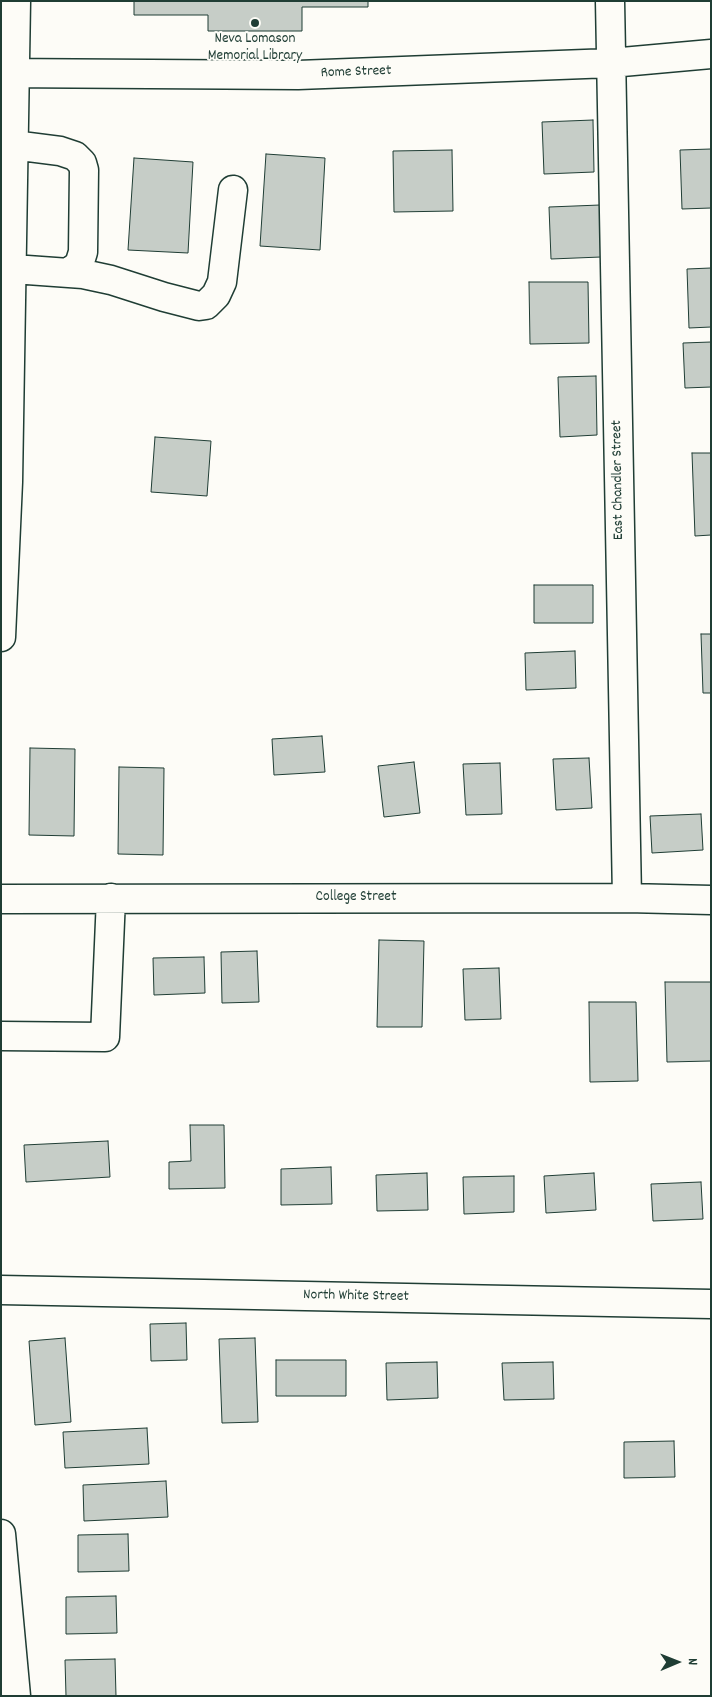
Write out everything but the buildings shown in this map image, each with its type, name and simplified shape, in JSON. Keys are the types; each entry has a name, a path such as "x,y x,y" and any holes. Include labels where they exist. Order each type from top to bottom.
{"street":[{"path":"1,637 8,482 12,269 13,145 8,73 16,1"},
{"name":"East Chandler Street","path":"610,1 627,898"},
{"name":"Rome Street","path":"8,73 298,75 611,63 711,54"},
{"path":"13,145 60,151 75,156 82,163 84,170 83,252 79,265 69,272"},
{"path":"12,269 69,272 112,280 199,306 206,305 216,295 222,282 233,190"},
{"path":"1,1036 105,1037 111,898"},
{"name":"College Street","path":"1,899 627,898 711,900"},
{"name":"North White Street","path":"1,1290 711,1304"},
{"path":"1,1534 16,1696"}],"place":[{"name":"Neva Lomason Memorial Library","path":"255,23"}]}
